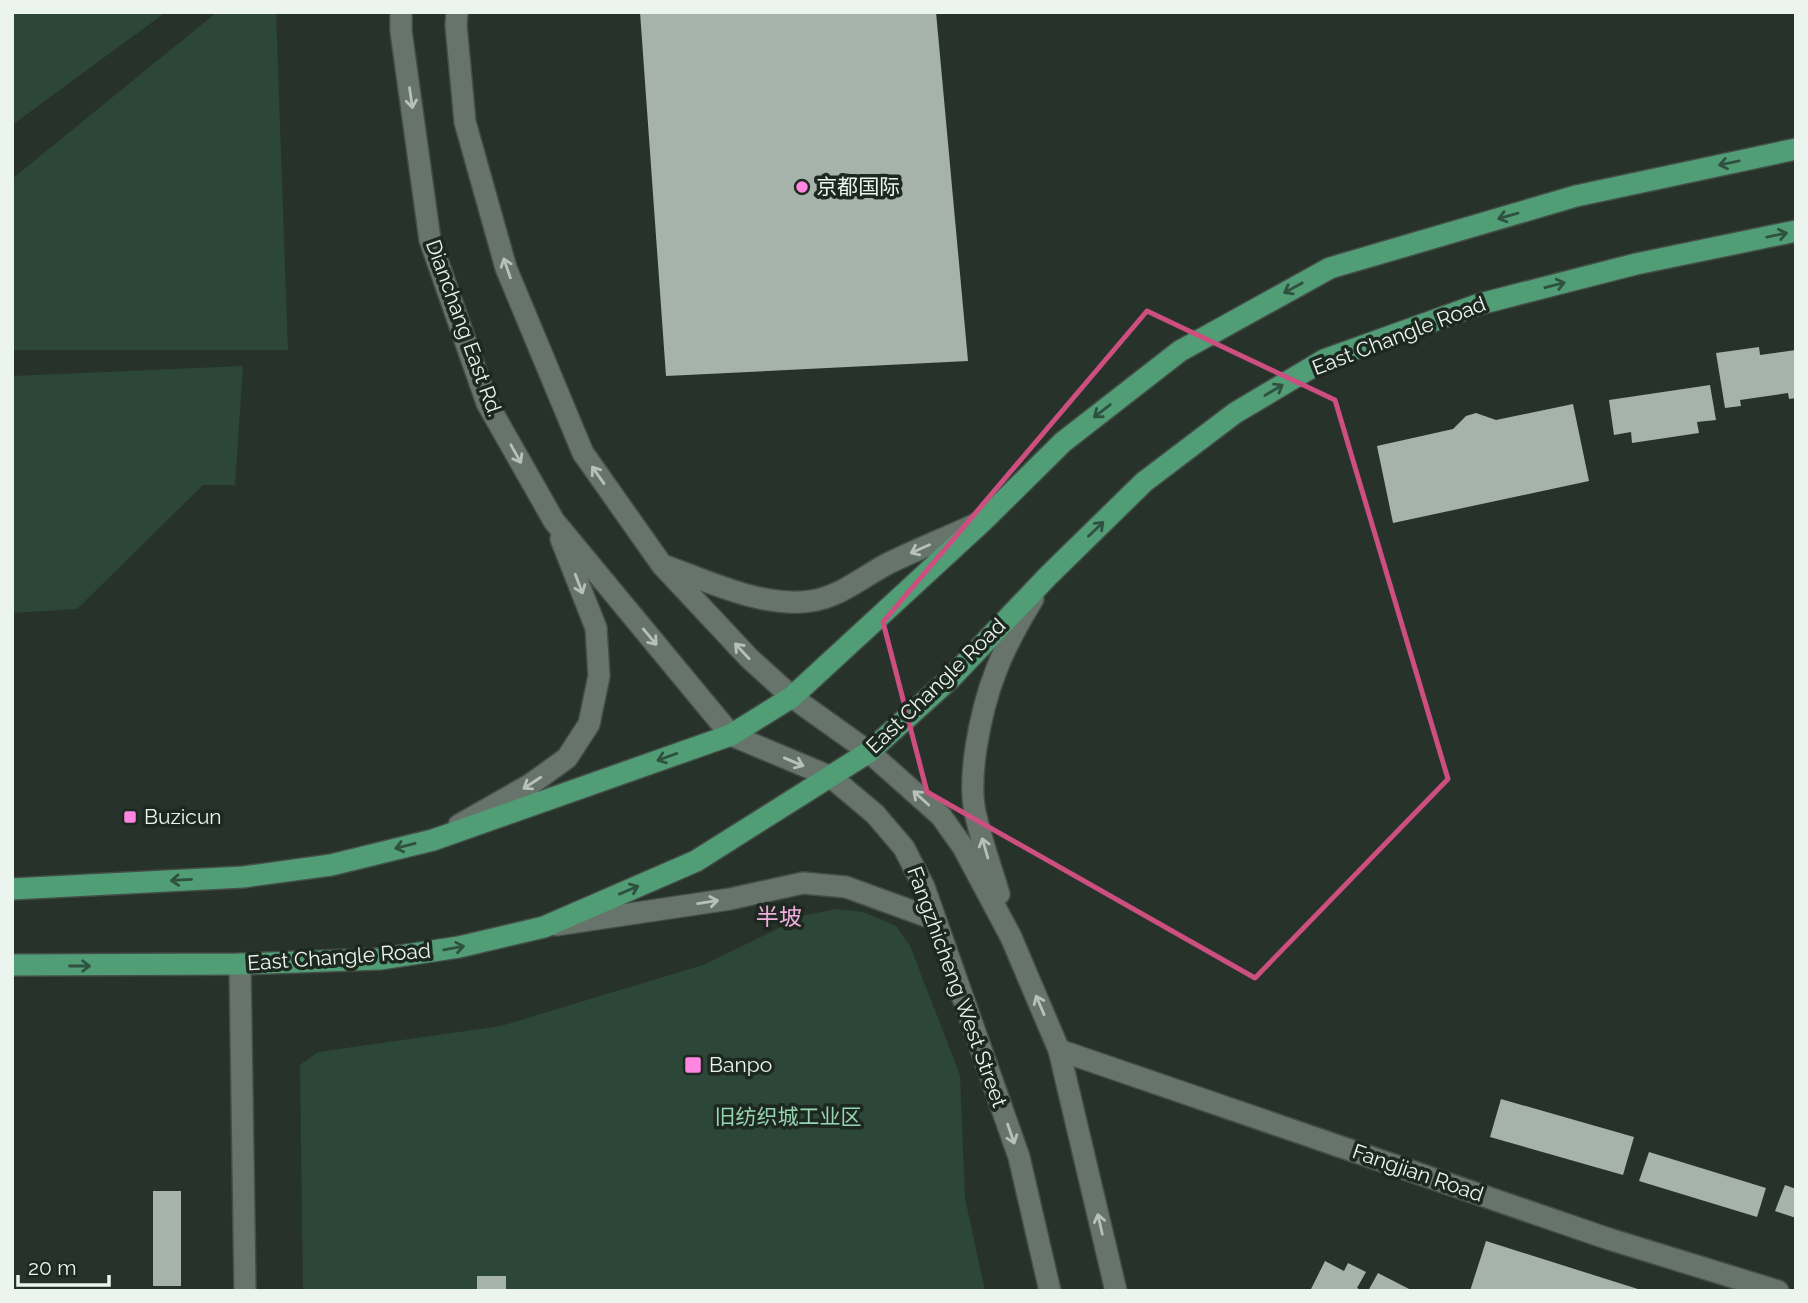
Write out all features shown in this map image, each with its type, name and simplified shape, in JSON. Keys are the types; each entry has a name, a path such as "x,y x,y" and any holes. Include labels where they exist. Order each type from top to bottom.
{"main road":[{"name":"Dianchang East Rd.","path":"401,12 401,31 430,240 487,403 554,521 731,735"},
{"path":"457,12 465,122 506,268 583,453 662,565 748,658 792,697 869,752 941,816 962,847 1011,937 1059,1050 1116,1291"},
{"path":"14,888 243,877 331,865 433,839 731,735 792,697 983,521 1063,442 1180,351 1330,268 1576,196 1796,149"},
{"name":"East Changle Road","path":"14,966 240,964 380,959 459,947 544,927 696,861 869,752 952,677 1047,577 1144,482 1235,413 1324,360 1480,304 1636,264 1796,231"},
{"path":"433,839 531,784 567,758 589,724 599,676 596,628 554,521"},
{"path":"662,565 733,591 782,601 813,601 842,591 888,564 983,521"},
{"path":"1011,937 975,810 973,768 989,686 1011,635 1047,577"},
{"name":"Fangzhicheng West Street","path":"731,735 831,778 875,814 904,848 924,887 1020,1157 1050,1291"},
{"path":"544,927 730,899 803,883 846,887 934,919"},
{"path":"240,964 245,1291"},
{"name":"Fangjian Road","path":"1059,1050 1609,1239 1777,1291"}],"highlighted area":[{"path":"1147,311 1335,400 1448,779 1255,978 927,792 883,622"}],"green space":[{"path":"12,12 166,12 12,125"},
{"path":"217,12 276,12 288,350 12,350 12,179"},
{"path":"243,366 235,485 203,485 77,609 12,613 12,376"},
{"name":"旧纺织城工业区","path":"836,909 863,912 896,926 910,946 960,1075 965,1198 985,1291 303,1291 300,1065 318,1052 501,1026 703,965 806,915"}],"building":[{"name":"京都国际","path":"640,12 936,12 968,361 666,376"},
{"path":"1759,347 1760,355 1796,350 1796,398 1789,399 1788,393 1740,400 1741,406 1725,408 1716,353"},
{"path":"1710,385 1716,420 1697,422 1699,433 1632,443 1631,432 1614,435 1609,400"},
{"path":"1573,404 1589,481 1393,523 1377,446 1453,429 1466,416 1476,413 1496,420"},
{"path":"1501,1099 1634,1137 1623,1175 1490,1137"},
{"path":"1649,1152 1766,1188 1757,1217 1639,1181"},
{"path":"1785,1185 1796,1189 1796,1218 1775,1211"},
{"path":"153,1191 181,1191 181,1286 153,1286"},
{"path":"1486,1241 1641,1290 1641,1291 1470,1291"},
{"path":"1325,1261 1344,1271 1348,1263 1366,1272 1357,1288 1363,1291 1310,1291"},
{"path":"1378,1273 1413,1291 1368,1291"},
{"path":"477,1276 506,1276 506,1291 477,1291"}],"place":[{"name":"京都国际","path":"802,187"},
{"name":"Buzicun","path":"130,817"},
{"name":"Banpo","path":"693,1065"}],"district":[{"name":"半坡","path":"779,917"}]}
